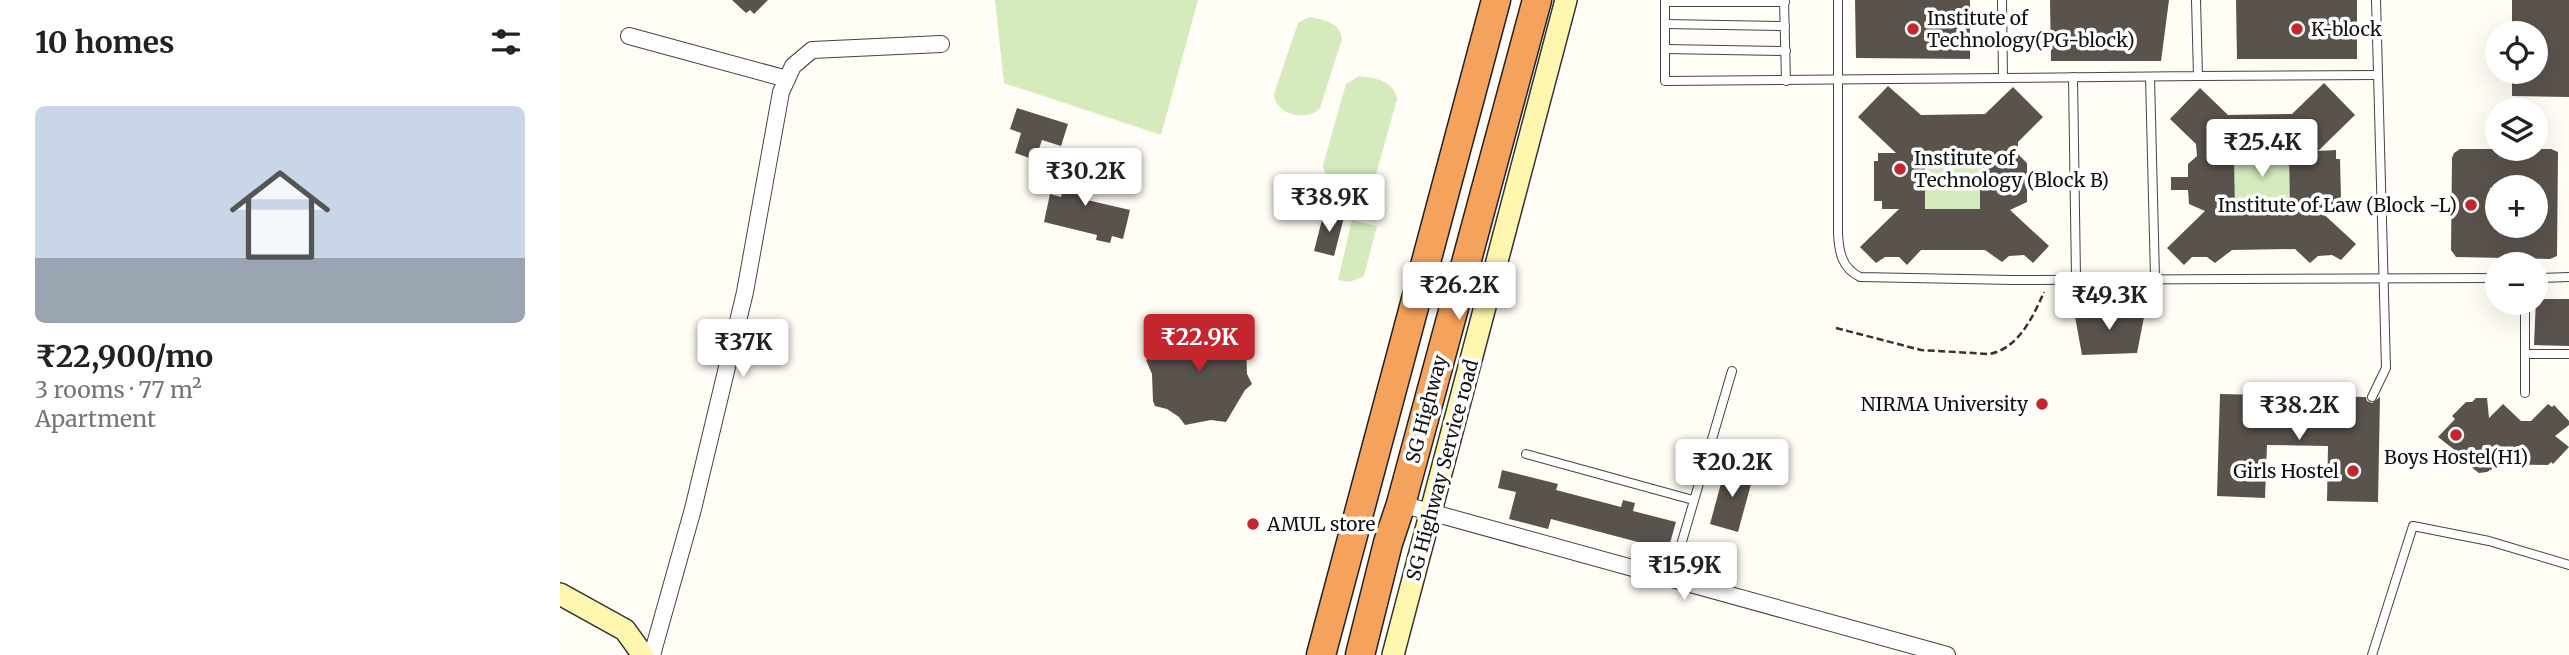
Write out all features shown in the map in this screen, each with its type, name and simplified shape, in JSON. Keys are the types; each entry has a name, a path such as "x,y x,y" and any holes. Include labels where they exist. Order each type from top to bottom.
{"highway":[{"name":"SG Highway","path":"1321,655 1496,0"},
{"name":"SG Highway","path":"1360,655 1388,543 1401,504 1537,0"}],"street":[{"name":"SG Highway Service road","path":"1393,655 1566,0"},
{"path":"629,36 787,79"},
{"path":"652,655 693,509 742,306 781,92 793,66 812,50 942,44"},
{"path":"1401,504 1947,655"},
{"path":"560,594 625,630 643,655"}],"lane":[{"path":"1838,0 1838,233 1847,271 1860,277 2485,278"},
{"path":"2002,0 2003,78"},
{"path":"2196,0 2198,76"},
{"path":"2372,397 2386,368 2376,0"},
{"path":"1786,81 1785,1 1665,1 1665,81 1786,81 1838,81 2378,75"},
{"path":"1665,24 1785,26"},
{"path":"1665,49 1786,51"},
{"path":"2073,77 2076,278"},
{"path":"2150,77 2155,278"},
{"path":"2548,278 2569,277"},
{"path":"2525,315 2525,393"},
{"path":"2525,354 2569,354"},
{"path":"1671,579 1732,371"},
{"path":"1526,454 1693,500"},
{"path":"2372,655 2413,526 2489,541 2569,565"}],"path":[{"path":"1836,328 1921,350 1965,354 1999,352 2016,340 2036,311 2049,279"}],"green space":[{"path":"995,0 1198,0 1161,135 1004,83"},
{"path":"1309,17 1335,25 1342,39 1320,108 1308,115 1300,115 1280,107 1274,94 1298,23"},
{"path":"1359,76 1388,84 1397,99 1375,178 1369,184 1353,188 1337,184 1330,179 1323,165 1346,84"},
{"path":"1980,154 1980,209 1925,209 1925,155"},
{"path":"2289,154 2290,208 2235,209 2234,155"},
{"path":"1352,220 1377,226 1364,276 1350,282 1338,280"}],"building":[{"path":"732,0 768,0 754,14 750,10 746,13"},
{"name":"Institute of Technology(PG-block)","path":"1855,0 1970,0 1970,59 1856,58"},
{"path":"2050,0 2169,0 2161,61 2051,61"},
{"name":"K-block","path":"2236,0 2357,0 2357,59 2237,59"},
{"path":"2512,0 2569,0 2569,97 2512,96 2512,84 2548,84 2548,21 2512,21"},
{"path":"2324,83 2355,115 2318,151 2336,150 2336,159 2340,159 2341,199 2334,199 2334,207 2317,208 2356,244 2341,260 2332,255 2318,256 2310,263 2295,249 2232,250 2215,263 2207,257 2192,257 2184,265 2167,248 2205,211 2189,204 2188,190 2171,190 2171,177 2188,177 2188,164 2197,156 2196,144 2170,119 2200,88 2228,115 2292,114","holes":["2289,154 2290,208 2235,209 2234,155"]},
{"name":"Institute of Technology (Block B)","path":"1888,86 1921,115 1985,114 2013,87 2043,117 2018,142 2018,154 2027,163 2027,175 2044,175 2044,188 2027,188 2027,202 2010,210 2049,246 2033,263 2024,255 2009,256 2002,262 1985,250 1921,250 1907,265 1899,257 1885,257 1876,263 1860,247 1899,209 1882,209 1882,201 1874,201 1874,161 1878,161 1878,153 1896,153 1858,117","holes":["1980,154 1980,209 1925,209 1925,155"]},
{"path":"1017,108 1068,124 1061,146 1042,140 1035,160 1015,153 1021,133 1010,129"},
{"name":"Institute of Law (Block -L)","path":"2460,149 2485,149 2485,161 2548,161 2548,149 2558,152 2557,256 2548,259 2548,252 2485,252 2485,258 2456,257 2451,250 2452,158"},
{"path":"1072,161 1096,168 1087,200 1130,210 1123,239 1112,236 1110,243 1096,240 1097,235 1044,222 1050,194 1061,197"},
{"path":"1324,212 1344,217 1334,256 1314,251"},
{"path":"2548,299 2569,299 2569,346 2534,345 2535,315 2548,315"},
{"path":"2074,311 2145,312 2137,353 2082,355"},
{"path":"1214,321 1233,341 1246,344 1247,374 1252,384 1245,390 1226,422 1211,420 1185,425 1167,409 1155,406 1152,374 1146,360 1167,341 1173,326 1188,329"},
{"name":"Girls Hostel","path":"2220,394 2366,397 2367,401 2372,403 2380,397 2378,502 2327,501 2328,446 2267,445 2265,498 2217,496"},
{"path":"2476,398 2487,398 2489,418 2503,404 2521,421 2531,421 2548,404 2552,407 2554,405 2569,421 2569,425 2555,436 2569,447 2553,464 2551,462 2548,465 2500,464 2487,472 2479,473 2467,464 2463,467 2452,456 2456,451 2438,437 2455,419 2452,416 2466,402 2472,402"},
{"path":"1726,465 1754,473 1738,532 1710,524"},
{"path":"1502,470 1558,484 1556,490 1621,507 1623,500 1635,503 1633,511 1676,522 1668,550 1551,519 1548,529 1509,519 1516,492 1498,488"}],"place":[{"name":"Institute of Technology(PG-block)","path":"1913,29"},
{"name":"K-block","path":"2297,29"},
{"name":"Institute of Technology (Block B)","path":"1900,169"},
{"name":"Institute of Law (Block -L)","path":"2471,205"},
{"name":"NIRMA University","path":"2042,404"},
{"name":"Boys Hostel(H1)","path":"2456,435"},
{"name":"Girls Hostel","path":"2353,471"},
{"name":"AMUL store","path":"1253,524"}]}
